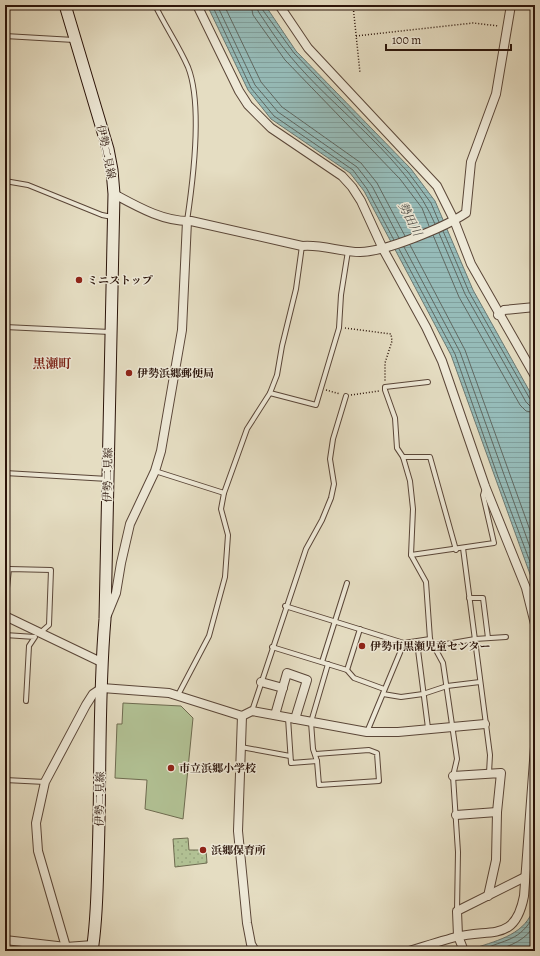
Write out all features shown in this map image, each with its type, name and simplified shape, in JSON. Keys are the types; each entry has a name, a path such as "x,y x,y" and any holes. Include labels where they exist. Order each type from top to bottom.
{"main road":[{"name":"伊勢二見線","path":"65,5 108,148 114,194 112,217 105,619 101,662 102,688 99,832 93,948"}],"street":[{"path":"197,5 239,91 248,105 271,128 346,181 361,201 442,361 485,486 526,588 535,624"},
{"path":"278,5 308,48 437,186 471,264 498,315 535,376"},
{"path":"114,194 152,213 182,222 186,221 302,246 312,245 348,251 368,252 384,249 453,221 466,212 471,162 496,94 511,5"},
{"path":"105,619 116,593 130,524 155,471 161,451 182,330 186,221"},
{"path":"498,315 504,310 535,307"},
{"path":"5,616 38,634 101,662"},
{"path":"275,716 287,673 307,680 292,718"},
{"path":"261,682 283,688"},
{"path":"66,946 36,842 36,822 45,782 86,705 94,694 102,688 158,692 178,696 242,716 252,711 368,732 398,732 428,728 452,728 485,724"},
{"path":"242,716 238,831 247,922 251,944 255,951"},
{"path":"409,951 458,936 499,931 510,927 518,917 522,908 535,747"},
{"path":"454,776 502,773 497,812 496,860 488,896"},
{"path":"456,815 497,812"},
{"path":"464,951 458,936 457,911 498,892 525,876"},
{"path":"5,940 93,948"}],"lane":[{"path":"155,5 187,66 191,81 194,108 195,154 186,221"},
{"path":"5,36 76,40"},
{"path":"5,182 28,185 102,215 112,217"},
{"path":"178,696 209,636 225,577 228,535 221,509 224,493 247,429 270,393 277,376 282,346 296,289 302,246"},
{"path":"270,393 316,405 339,328 348,251"},
{"path":"5,327 111,332"},
{"path":"428,382 385,389 395,418 397,448 403,457 410,481 413,509 411,555 426,582 430,639 436,646 444,663 457,759 454,776 457,911"},
{"path":"252,711 285,606 306,549 322,520 331,498 334,484 330,459 332,446 346,396"},
{"path":"403,457 430,457 456,550"},
{"path":"155,471 224,493"},
{"path":"5,474 108,479"},
{"path":"411,555 456,550 494,543 482,495 485,486"},
{"path":"463,548 490,755 488,773"},
{"path":"5,607 9,569 51,570 49,625 38,634 29,646 26,701"},
{"path":"322,662 347,583"},
{"path":"470,598 483,598 488,638"},
{"path":"285,606 404,643 430,639"},
{"path":"347,670 360,629"},
{"path":"5,635 38,634"},
{"path":"436,646 488,638 506,637"},
{"path":"417,642 428,728"},
{"path":"368,732 384,689 404,643"},
{"path":"272,647 347,670 354,678 384,689"},
{"path":"316,754 369,750 377,753 379,781 319,785 316,754 313,749 311,722 328,664"},
{"path":"383,694 401,697 423,694 447,686 480,682"},
{"path":"292,718 291,763 317,761"},
{"path":"240,747 290,756"},
{"path":"5,780 45,782"}],"path":[{"path":"353,5 360,73"},
{"path":"356,36 473,22 507,28"},
{"path":"320,388 346,396 385,389 385,363 392,341 391,334 339,328"}],"green space":[{"path":"123,703 181,706 193,718 183,819 145,809 147,780 115,778 117,724 122,724"},
{"path":"188,838 189,850 206,850 207,863 175,867 173,839"}],"water":[{"name":"勢田川","path":"207,5 265,5 296,51 411,169 435,201 473,290 535,401 535,588 451,355 364,191 350,173 271,119 248,90"},
{"path":"535,903 535,951 476,951 475,948 502,939 518,930 525,924"}],"place":[{"name":"ミニストップ","path":"79,280"},
{"name":"伊勢浜郷郵便局","path":"129,373"},
{"name":"伊勢市黒瀬児童センター","path":"362,646"},
{"name":"市立浜郷小学校","path":"171,768"},
{"name":"浜郷保育所","path":"203,850"}],"district":[{"name":"黒瀬町","path":"52,363"}]}
